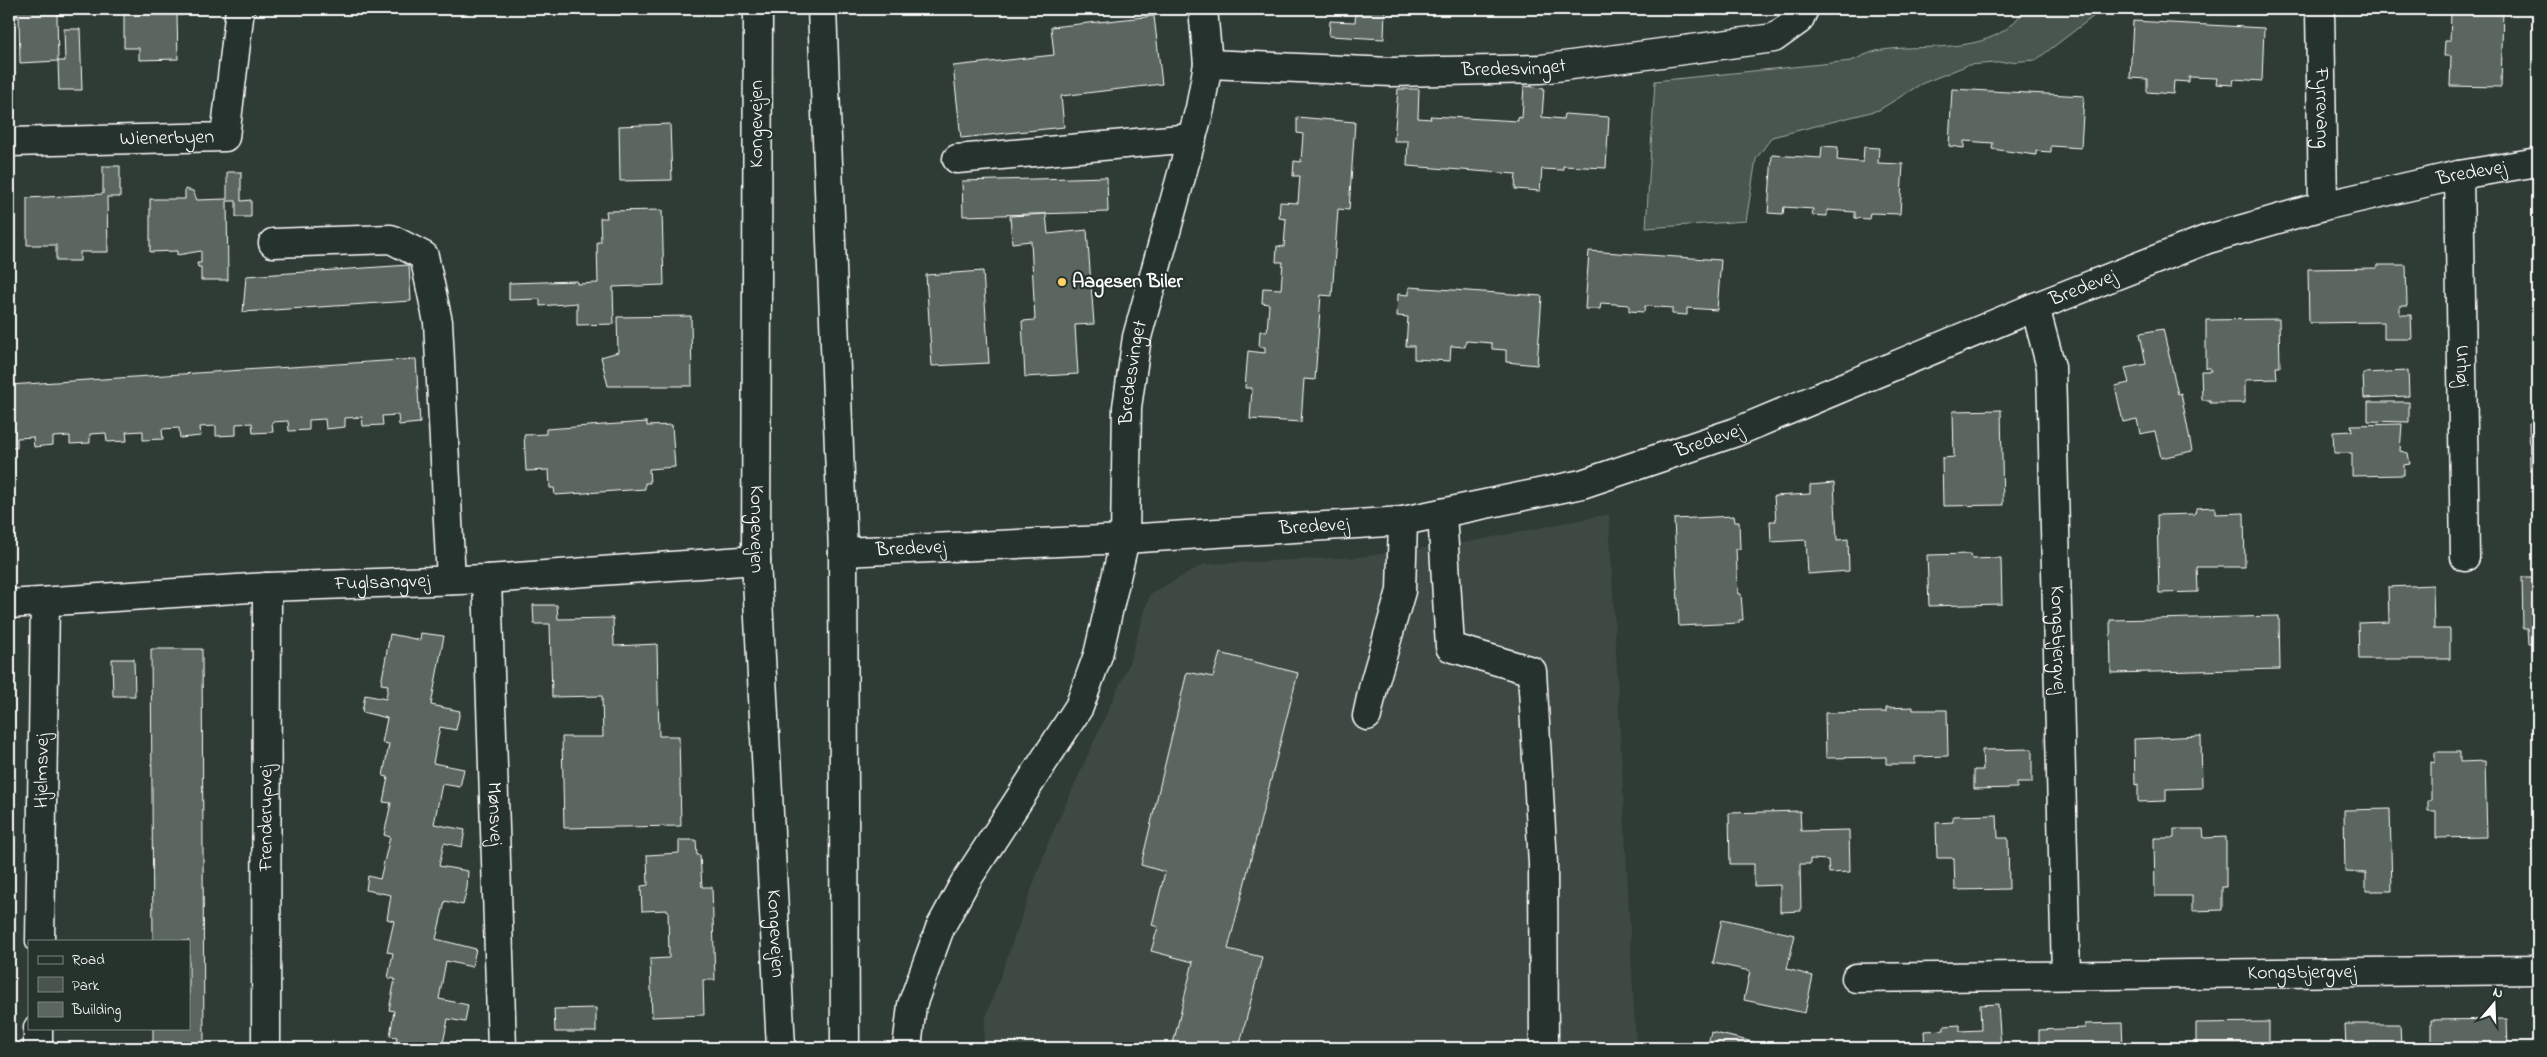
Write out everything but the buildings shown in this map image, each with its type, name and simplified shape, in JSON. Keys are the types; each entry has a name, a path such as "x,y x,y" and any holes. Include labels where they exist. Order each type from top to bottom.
{"street":[{"name":"Wienerbyen","path":"9,142 225,137 240,9"},
{"name":"Kongevejen","path":"758,9 756,560 782,1048"},
{"path":"822,9 843,552 845,1048"},
{"name":"Bredesvinget","path":"1125,539 1127,407 1137,337 1192,138 1208,64 1203,9"},
{"name":"Bredesvinget","path":"1208,64 1391,72 1541,69 1774,38 1799,20 1804,9"},
{"name":"Fyrrevang","path":"2320,9 2323,206"},
{"path":"957,159 1192,138"},
{"name":"Bredevej","path":"843,552 1125,539 1403,521 1582,484 1736,432 2035,307 2208,240 2323,206 2459,175 2538,162"},
{"name":"Urhøj","path":"2459,175 2465,557"},
{"path":"273,243 391,239 424,256 438,322 451,580"},
{"name":"Kongsbjergvej","path":"2035,307 2051,368 2066,975"},
{"path":"1442,513 1450,646 1532,671 1543,864 1544,1048"},
{"path":"1367,716 1374,684 1401,591 1403,521"},
{"path":"907,1048 912,1005 940,928 964,884 1079,707 1098,655 1125,539"},
{"name":"Fuglsangvej","path":"9,604 267,587 487,579 756,560"},
{"name":"Mønsvej","path":"487,579 502,1048"},
{"name":"Frenderupvej","path":"266,1048 267,587"},
{"name":"Hjelmsvej","path":"40,940 45,602"},
{"name":"Kongsbjergvej","path":"1856,978 2538,970"},
{"path":"38,1030 38,1048"}],"shaded area":[{"path":"1609,514 1636,1048 983,1048 985,1019 1048,843 1128,666 1150,594 1204,564 1359,557 1468,542"}],"green space":[{"path":"2024,9 2103,9 2036,60 1968,65 1921,84 1879,110 1772,137 1756,159 1746,221 1646,228 1655,81 1851,61 1876,51 1977,42 1995,35 2011,25"}],"place":[{"name":"Aagesen Biler","path":"1062,282"}]}
